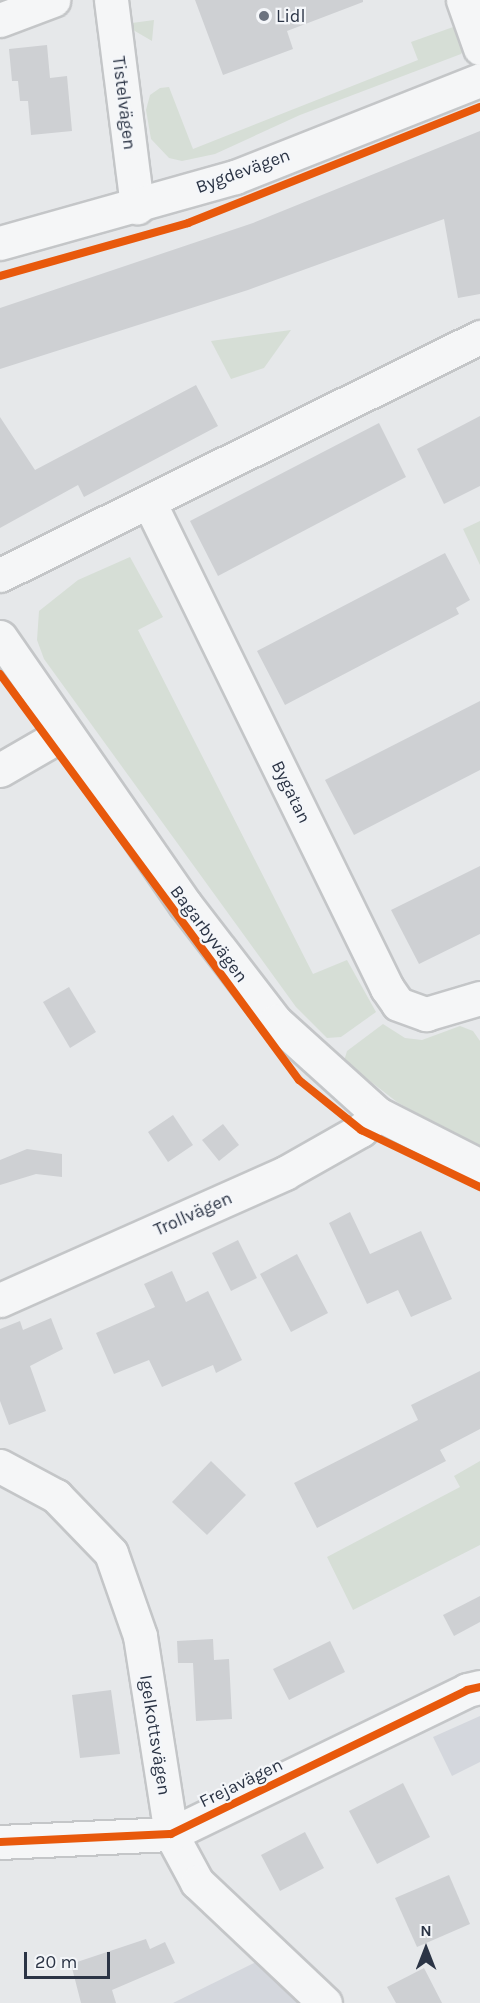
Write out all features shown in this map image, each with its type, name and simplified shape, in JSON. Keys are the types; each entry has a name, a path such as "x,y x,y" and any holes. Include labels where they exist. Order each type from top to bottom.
{"street":[{"path":"0,20 53,0"},
{"name":"Tistelvägen","path":"111,0 137,207"},
{"path":"463,0 480,48"},
{"name":"Bygdevägen","path":"0,243 137,207 235,177 480,80"},
{"path":"0,576 480,337"},
{"name":"Bygatan","path":"149,502 387,988 398,1004 426,1014 480,998"},
{"name":"Bagarbyvägen","path":"0,638 64,733 185,903 275,1021 378,1114 480,1166"},
{"path":"0,770 64,733"},
{"name":"Trollvägen","path":"0,1300 285,1173 361,1130 378,1114"},
{"name":"Igelkottsvägen","path":"0,1466 56,1496 111,1553 140,1636 171,1834 197,1882 325,2003"},
{"name":"Frejavägen","path":"0,1842 171,1834 467,1690 480,1687"}],"shaded area":[{"path":"124,0 129,0 132,23 154,20 152,41 128,27"},
{"path":"456,26 464,49 461,54 300,115 215,154 182,161 169,158 151,139 146,110 150,95 160,88 169,87 193,149 418,60 411,42"},
{"path":"291,330 264,368 231,379 211,341"},
{"path":"480,521 480,565 463,529"},
{"path":"130,557 163,617 138,630 313,974 347,960 376,1012 341,1037 327,1038 296,1007 44,659 37,640 39,611 78,580"},
{"path":"383,1024 405,1038 422,1040 460,1026 473,1031 480,1041 480,1149 397,1102 344,1061 347,1051"},
{"path":"480,1461 480,1545 353,1610 327,1557 460,1487 454,1476"},
{"path":"480,1716 480,1762 452,1776 433,1737"},
{"path":"256,1962 299,2003 173,2003"}],"building":[{"name":"Lidl","path":"195,0 363,0 363,2 287,31 293,49 223,75"},
{"path":"47,45 50,78 67,76 72,131 31,135 28,101 20,101 18,81 12,81 9,49"},
{"path":"480,131 480,294 458,298 444,219 248,290 0,369 0,308 253,223"},
{"path":"196,385 218,426 84,497 78,485 0,528 0,417 35,470"},
{"path":"480,416 480,486 444,504 417,449"},
{"path":"379,423 406,477 218,576 190,521"},
{"path":"445,553 470,600 456,608 459,614 285,705 257,651"},
{"path":"480,701 480,770 354,835 325,780"},
{"path":"480,866 480,934 419,964 391,910"},
{"path":"69,987 96,1032 70,1048 43,1002"},
{"path":"173,1115 193,1145 168,1162 148,1132"},
{"path":"223,1124 239,1145 219,1161 202,1140"},
{"path":"27,1149 62,1154 62,1177 36,1174 0,1185 0,1160"},
{"path":"350,1212 370,1254 421,1231 452,1299 411,1317 398,1290 367,1304 329,1223"},
{"path":"238,1240 257,1278 231,1291 212,1253"},
{"path":"297,1254 328,1313 291,1332 260,1274"},
{"path":"172,1271 186,1302 208,1291 242,1360 216,1373 213,1365 162,1387 149,1360 114,1374 96,1333 155,1307 144,1284"},
{"path":"51,1318 63,1349 30,1366 46,1411 9,1425 0,1401 0,1329 20,1321 23,1330"},
{"path":"480,1371 480,1429 440,1450 446,1461 317,1528 294,1483 418,1420 411,1405"},
{"path":"211,1461 246,1495 207,1535 172,1502"},
{"path":"480,1596 480,1622 454,1636 443,1615"},
{"path":"213,1639 214,1660 229,1659 232,1719 196,1721 193,1663 178,1663 177,1641"},
{"path":"330,1641 345,1672 289,1700 273,1669"},
{"path":"111,1690 120,1754 80,1758 72,1695"},
{"path":"403,1783 430,1837 377,1864 349,1811"},
{"path":"305,1832 324,1868 280,1891 261,1855"},
{"path":"449,1875 470,1924 417,1947 395,1898"},
{"path":"146,1939 150,1949 165,1942 175,1963 112,1990 116,2003 81,2003 71,1964"},
{"path":"424,1968 442,2003 396,2003 387,1987"}],"cycle path":[{"path":"0,276 188,223 480,107"},
{"path":"0,674 299,1080 361,1130 480,1187"},
{"path":"0,1842 171,1834 467,1690 480,1687"}],"place":[{"name":"Lidl","path":"264,16"}]}
